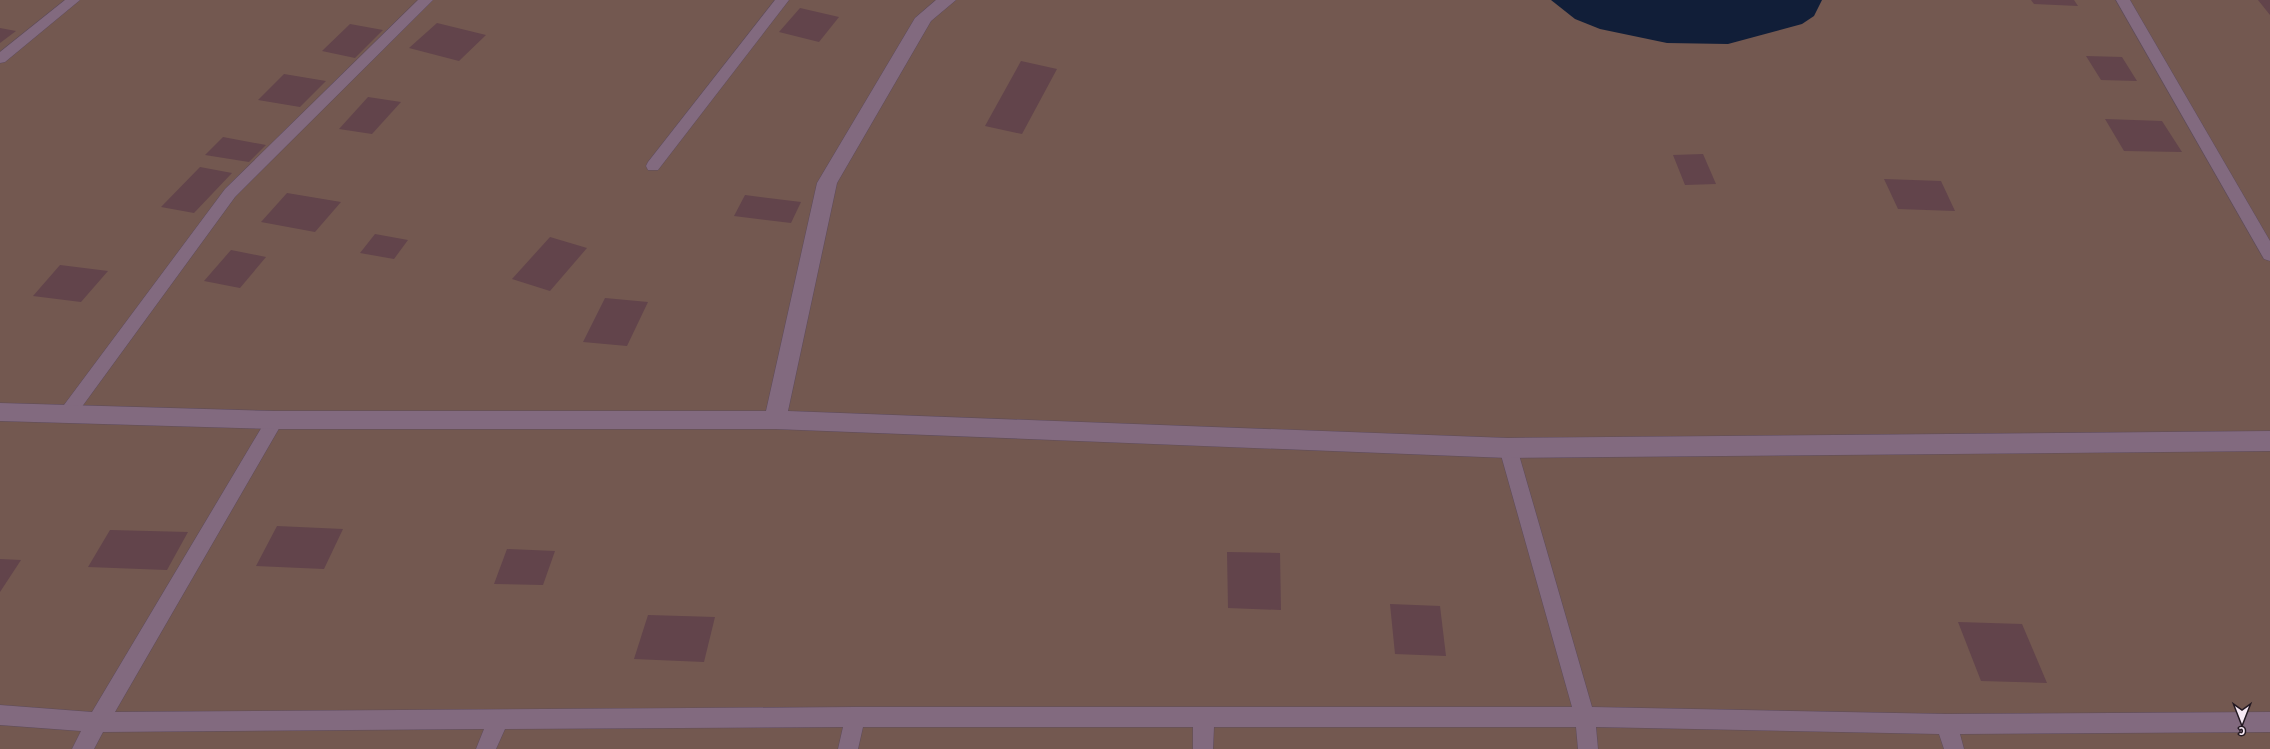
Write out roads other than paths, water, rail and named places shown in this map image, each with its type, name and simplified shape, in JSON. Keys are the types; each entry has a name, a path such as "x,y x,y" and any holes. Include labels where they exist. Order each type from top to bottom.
{"street":[{"path":"775,420 827,183 924,18 947,0"},
{"path":"0,412 275,420 775,420 1508,448 2270,441"}],"lane":[{"path":"0,59 73,0"},
{"path":"68,414 230,194 426,0"},
{"path":"654,166 782,0"},
{"path":"2123,0 2270,255"},
{"path":"82,749 275,420"},
{"path":"1508,448 1585,717 1588,749"},
{"path":"0,715 97,722 855,717 1585,717 1947,724 2270,722"},
{"path":"848,749 855,717"},
{"path":"1203,749 1204,717"},
{"path":"486,749 499,719"},
{"path":"1947,724 1954,749"}],"water":[{"path":"1551,0 1822,0 1814,16 1802,24 1728,44 1667,43 1600,29 1575,19"}]}
